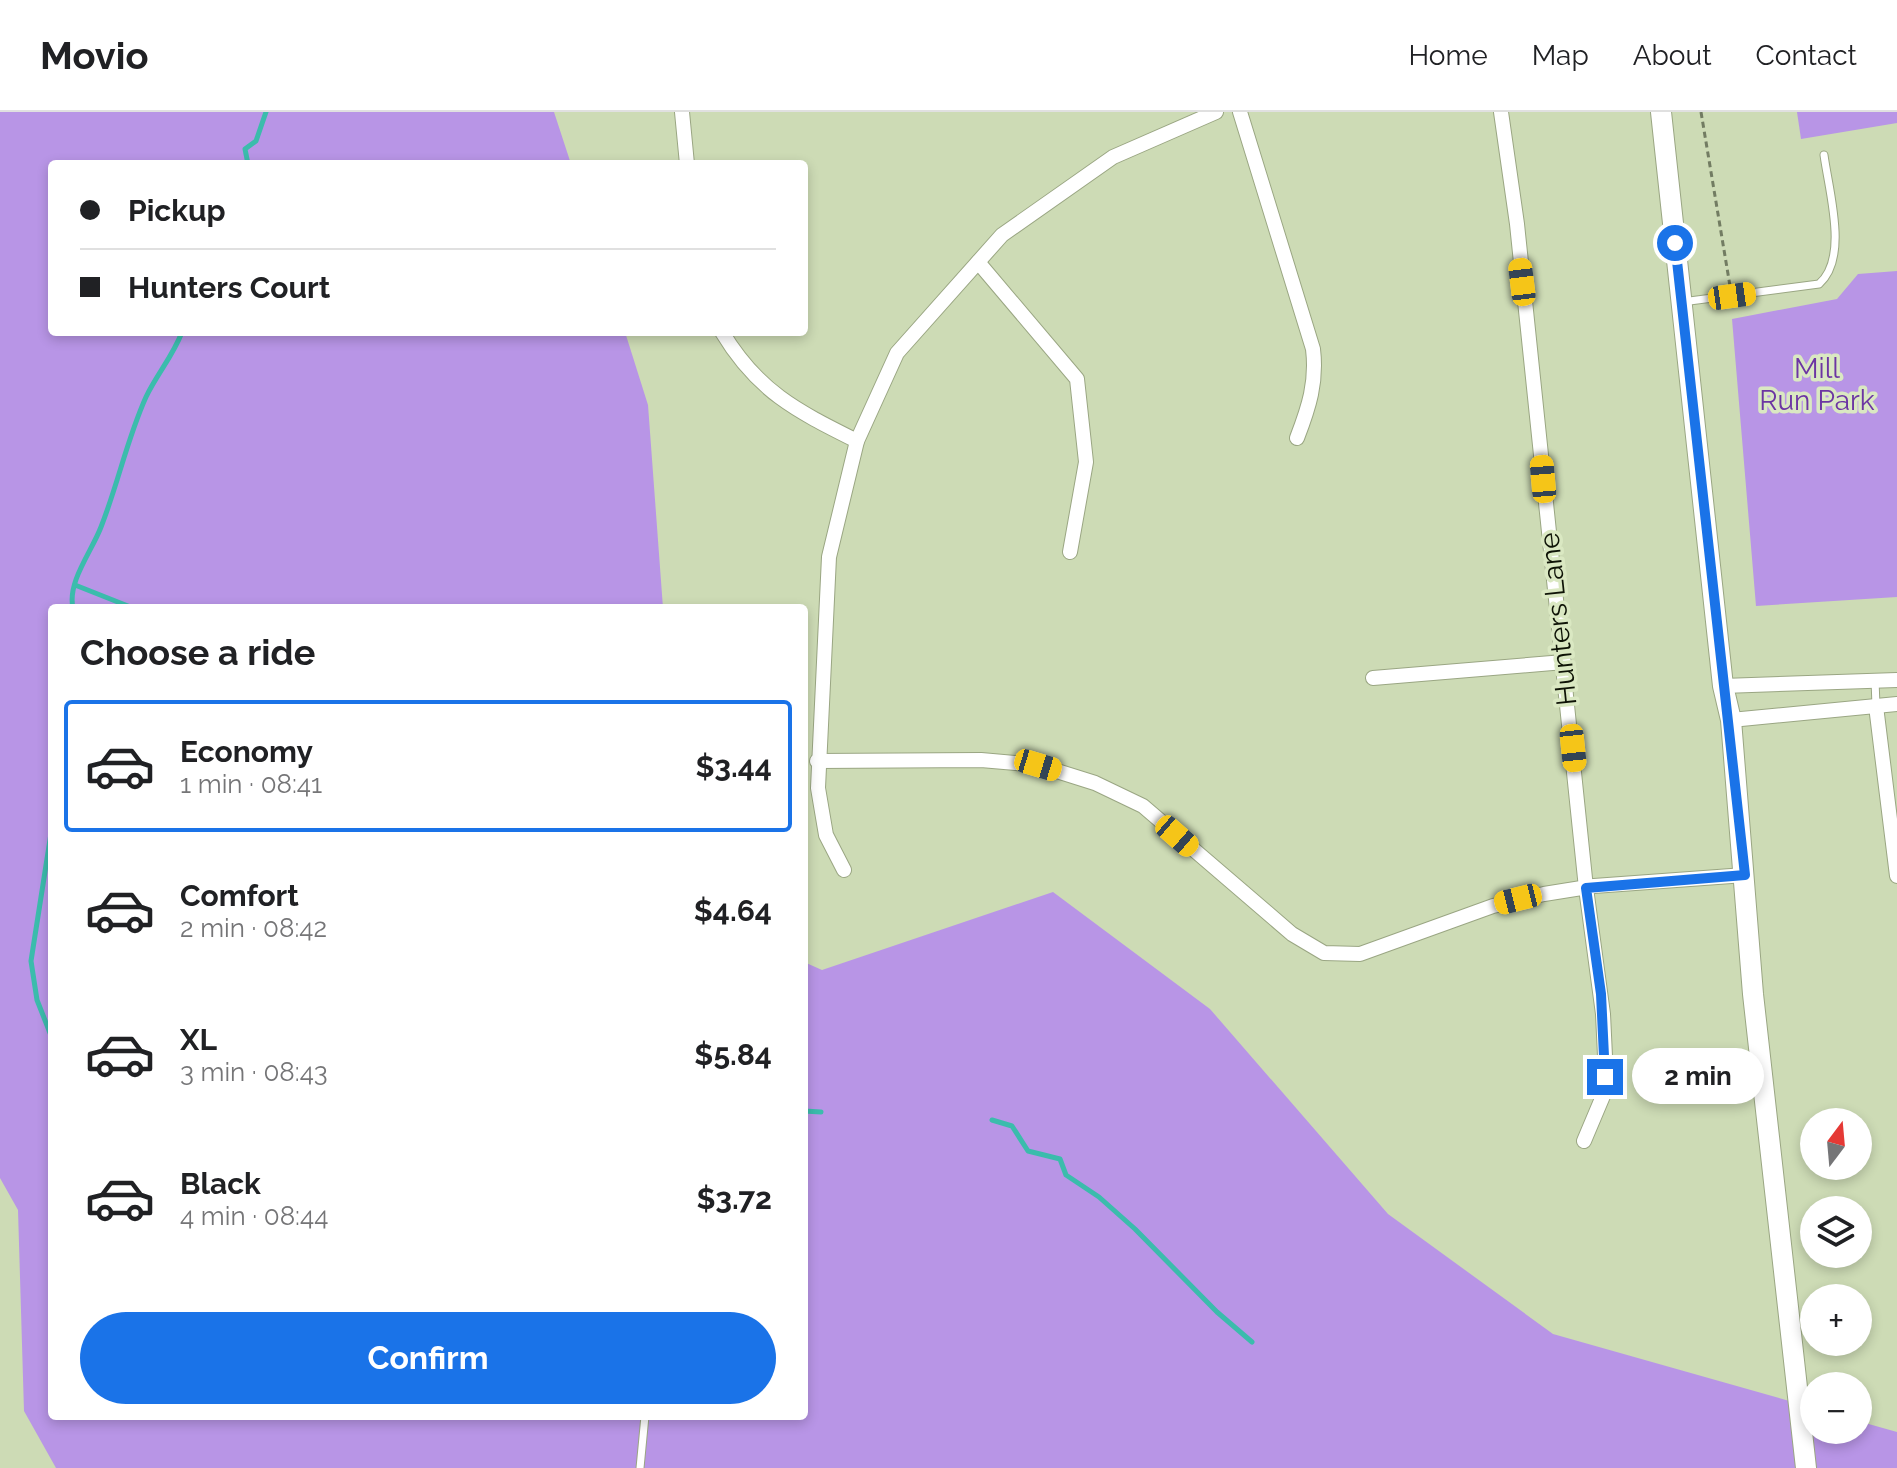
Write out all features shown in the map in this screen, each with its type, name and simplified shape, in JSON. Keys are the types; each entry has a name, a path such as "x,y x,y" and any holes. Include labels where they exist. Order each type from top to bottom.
{"main road":[{"path":"1661,112 1723,686 1731,720 1753,994 1806,1468"}],"street":[{"path":"682,112 687,160"},
{"path":"844,870 822,821 817,761 829,557 857,441 897,353 1002,235 1113,157 1216,112"},
{"path":"1240,112 1313,349 1316,373 1313,393 1297,438"},
{"name":"Hunters Lane","path":"1501,112 1605,1056 1603,1096 1584,1141"},
{"path":"978,262 1077,379 1086,462 1070,552"},
{"path":"725,336 746,368 776,397 857,441"},
{"path":"1373,678 1564,662"},
{"path":"1723,686 1897,680"},
{"path":"1731,720 1897,704"},
{"path":"1876,706 1897,876"},
{"path":"817,761 981,760 1038,765 1095,783 1143,806 1292,934 1324,953 1360,954 1493,906 1586,888 1745,875"}],"lane":[{"path":"1682,302 1819,284 1831,273 1837,255 1824,155"},
{"path":"1875,679 1876,706"},
{"path":"640,1468 645,1420"}],"path":[{"path":"1701,112 1732,296"}],"green space":[{"path":"0,112 554,112 570,160 48,160 48,336 626,336 648,405 663,604 48,604 48,1420 808,1420 808,964 822,970 1053,892 1210,1009 1388,1214 1553,1334 1800,1404 1800,1444 1872,1444 1872,1425 1897,1432 1897,1468 56,1468 24,1411 18,1210 0,1178"},
{"path":"1797,112 1897,112 1897,123 1801,139"},
{"name":"Mill Run Park","path":"1897,271 1897,597 1756,606 1732,319 1837,299 1858,274"}],"waterway":[{"path":"247,160 245,149 256,141 266,112"},
{"path":"73,604 77,577 101,527 139,413 180,336"},
{"path":"75,585 123,604"},
{"path":"48,853 31,961 37,1000 48,1028"},
{"path":"808,1111 821,1112"},
{"path":"992,1120 1012,1126 1028,1151 1060,1159 1066,1175 1099,1197 1135,1229 1217,1312 1252,1342"}],"route":[{"path":"1605,1077 1601,994 1586,888 1745,875 1734,780 1731,720 1723,686 1675,243"}]}
